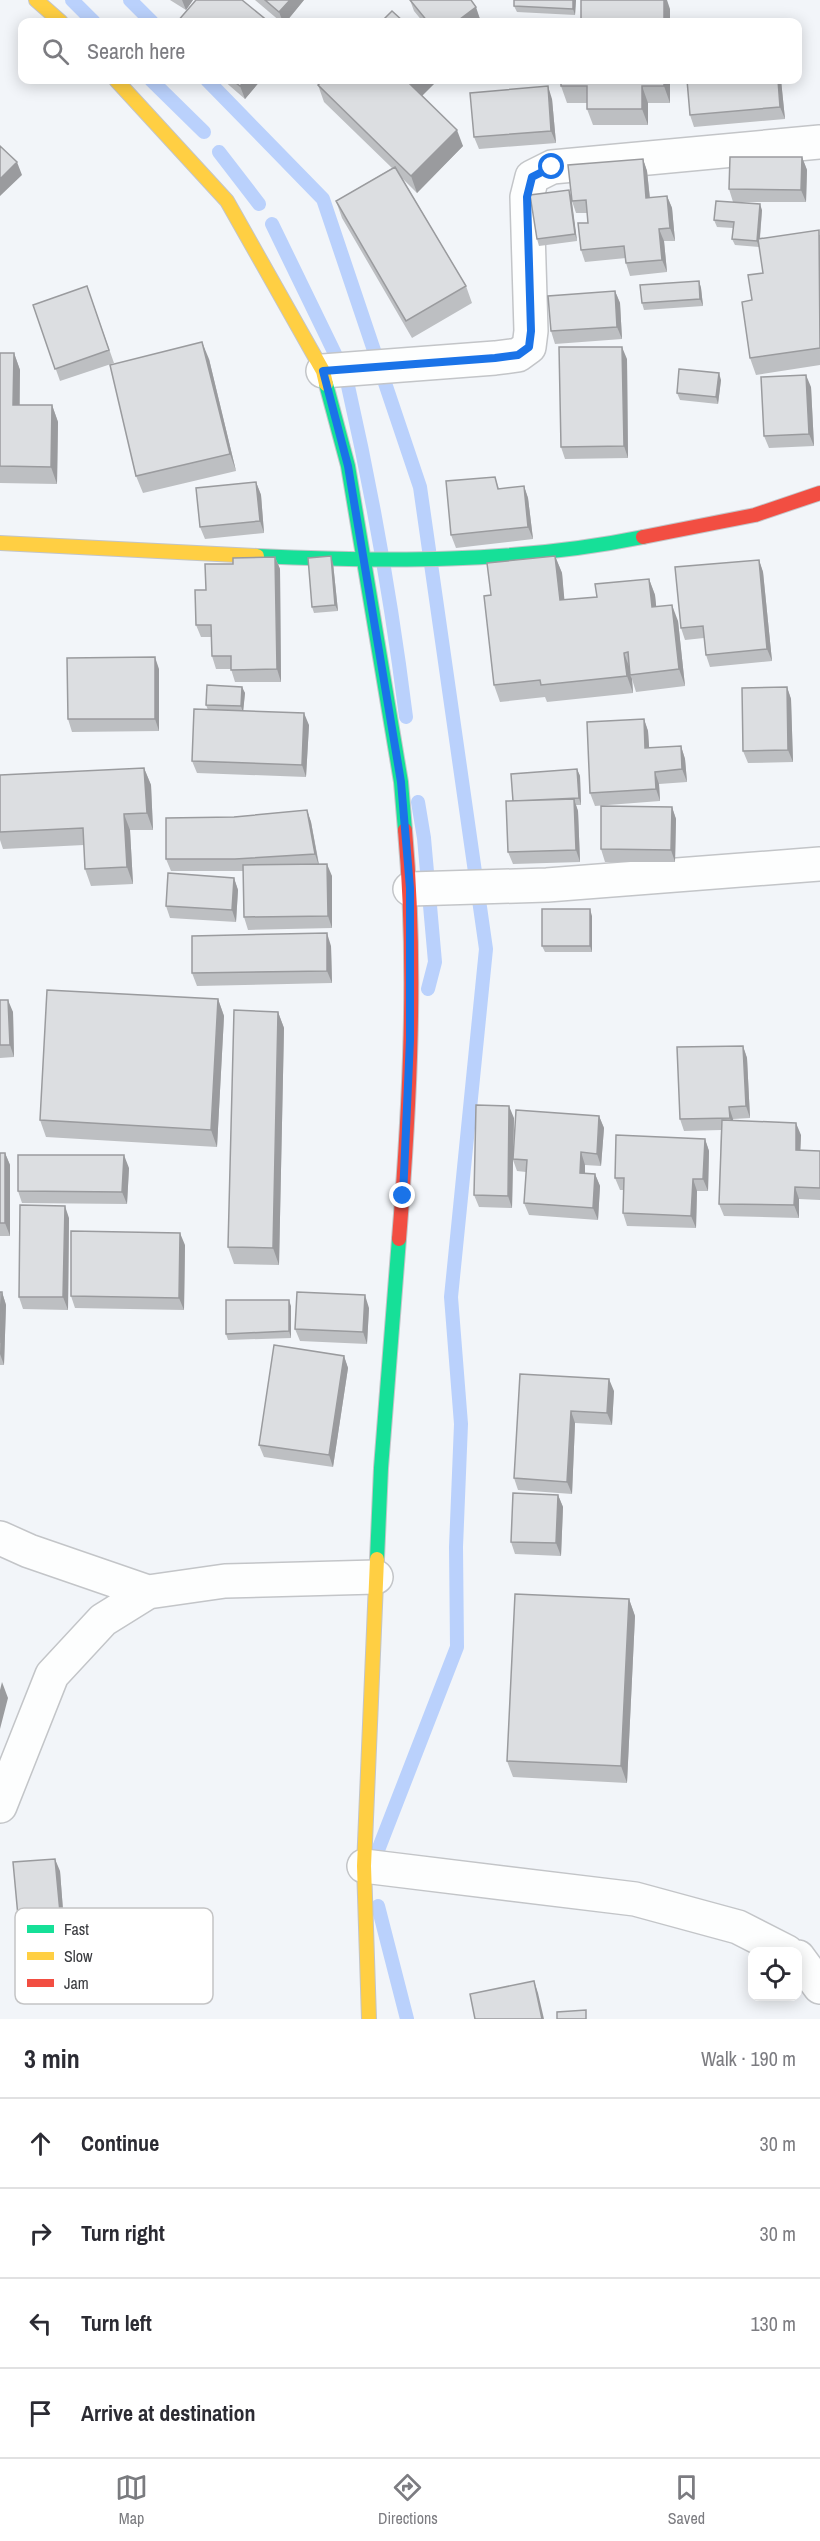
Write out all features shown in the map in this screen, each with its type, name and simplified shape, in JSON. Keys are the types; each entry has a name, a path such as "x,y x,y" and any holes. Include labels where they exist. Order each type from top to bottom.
{"main road":[{"path":"36,0 56,18"},
{"path":"120,84 227,201 323,371 348,466 401,782 410,889 410,1040 403,1185 381,1468 376,1577 364,1866 369,2019"},
{"path":"0,543 365,561 529,554 605,545 755,515 820,493"}],"street":[{"path":"323,371 495,358 518,355 529,347 531,331 527,197 532,177 552,167 820,142"},
{"path":"410,889 547,885 820,864"},
{"path":"0,1538 30,1551 148,1592"},
{"path":"0,1806 52,1675 103,1620 148,1592 225,1581 376,1577"},
{"path":"364,1866 635,1899 738,1927 777,1947"},
{"path":"802,1962 820,1987"}],"building":[{"path":"196,0 242,0 264,18 180,18"},
{"path":"265,0 290,0 279,12"},
{"path":"410,0 471,0 476,7 461,18 425,18"},
{"path":"514,0 573,0 573,9 514,6"},
{"path":"581,0 664,0 664,18 581,18"},
{"path":"392,11 400,18 385,18"},
{"path":"410,84 457,130 411,176 318,85"},
{"path":"561,84 664,84 664,86 642,86 642,109 587,109 587,86 561,86"},
{"path":"687,84 778,84 780,107 690,115"},
{"path":"548,86 551,131 474,137 470,93"},
{"path":"0,146 17,162 0,179"},
{"path":"730,157 802,157 801,190 729,189"},
{"path":"643,159 646,198 667,196 670,228 659,229 662,260 626,263 624,246 581,250 578,223 588,223 586,200 572,201 568,165"},
{"path":"395,167 466,286 406,321 336,201"},
{"path":"569,190 575,234 537,239 530,195"},
{"path":"716,201 760,204 757,241 732,239 734,222 714,220"},
{"path":"819,230 820,348 750,358 742,302 752,300 748,275 763,273 758,239"},
{"path":"699,281 700,299 642,303 640,285"},
{"path":"87,286 109,350 55,369 33,305"},
{"path":"615,291 617,327 551,331 548,296"},
{"path":"202,342 230,454 136,476 110,365"},
{"path":"559,347 622,347 624,446 561,447"},
{"path":"0,353 14,353 13,405 52,405 51,467 0,466"},
{"path":"679,369 719,373 716,397 677,393"},
{"path":"806,375 809,434 764,436 761,377"},
{"path":"495,477 498,489 524,486 528,527 451,535 446,481"},
{"path":"256,482 260,521 200,527 196,488"},
{"path":"331,556 335,605 312,607 308,558"},
{"path":"555,556 560,600 597,597 595,584 649,579 652,607 672,605 679,669 630,675 628,652 624,653 627,676 541,685 540,680 494,685 484,596 491,595 487,563"},
{"path":"275,557 277,669 231,670 231,656 212,656 211,625 196,625 195,590 206,590 205,564 233,564 233,558"},
{"path":"759,560 767,649 706,655 703,626 681,628 675,567"},
{"path":"155,657 155,719 68,719 67,658"},
{"path":"207,685 242,687 241,706 206,705"},
{"path":"787,687 788,750 743,751 742,688"},
{"path":"194,709 304,713 302,765 192,761"},
{"path":"644,719 645,748 681,746 682,769 655,772 656,789 590,793 587,722"},
{"path":"144,768 147,813 124,814 127,867 85,869 83,828 0,832 0,775"},
{"path":"577,769 579,798 513,801 511,774"},
{"path":"574,799 576,850 508,852 506,801"},
{"path":"601,806 672,807 671,850 601,849"},
{"path":"307,810 315,854 235,859 166,859 166,818 234,817"},
{"path":"327,864 328,916 244,917 243,865"},
{"path":"168,873 234,878 232,910 166,906"},
{"path":"542,909 590,909 590,946 542,946"},
{"path":"327,933 327,971 192,973 192,936"},
{"path":"47,990 218,999 211,1130 40,1120"},
{"path":"0,1000 8,1000 10,1045 0,1045"},
{"path":"234,1010 278,1012 273,1248 228,1247"},
{"path":"743,1046 746,1106 729,1107 730,1118 680,1119 677,1047"},
{"path":"476,1105 509,1106 508,1196 474,1195"},
{"path":"516,1110 599,1116 597,1154 581,1152 580,1173 595,1174 593,1208 524,1203 527,1160 513,1159"},
{"path":"722,1120 796,1123 796,1150 820,1151 820,1188 795,1187 794,1205 719,1204"},
{"path":"616,1135 705,1139 703,1179 693,1179 691,1216 623,1213 624,1178 615,1178"},
{"path":"0,1153 5,1153 5,1223 0,1223"},
{"path":"18,1155 124,1155 122,1192 18,1191"},
{"path":"20,1205 65,1206 63,1297 19,1297"},
{"path":"71,1231 180,1233 179,1298 71,1296"},
{"path":"0,1292 2,1292 0,1343"},
{"path":"297,1292 365,1295 363,1332 295,1329"},
{"path":"226,1300 289,1300 289,1331 226,1334"},
{"path":"274,1345 344,1356 329,1455 259,1445"},
{"path":"520,1374 609,1379 607,1413 571,1411 567,1482 514,1478"},
{"path":"513,1493 558,1495 556,1543 511,1542"},
{"path":"515,1594 629,1599 621,1766 507,1761"},
{"path":"55,1859 60,1908 17,1908 13,1862"},
{"path":"534,1981 542,2019 475,2019 470,1994"},
{"path":"586,2010 586,2019 557,2019 557,2012"}],"waterway":[{"path":"72,0 90,18"},
{"path":"130,0 148,18"},
{"path":"155,84 204,132"},
{"path":"211,84 323,199 420,487 486,949 451,1297 461,1424 456,1547 457,1647 375,1858"},
{"path":"219,152 259,204"},
{"path":"272,224 339,362"},
{"path":"348,386 381,551 406,717"},
{"path":"418,802 424,838 435,962 428,989"},
{"path":"378,1906 407,2019"}],"traffic: fast":[{"path":"326,384 348,466 401,782 405,830"},
{"path":"257,556 353,559 499,556 595,546 643,537"},
{"path":"377,1559 381,1468 399,1239"}],"traffic: slow":[{"path":"36,0 56,18"},
{"path":"120,84 227,201 323,371 326,384"},
{"path":"0,543 257,556"},
{"path":"369,2019 364,1866 377,1559"}],"traffic: jam":[{"path":"643,537 755,515 820,493"},
{"path":"399,1239 411,1035 411,932 405,830"}],"route":[{"path":"403,1196 410,1040 410,888 401,782 348,466 323,371 495,358 518,355 529,347 531,331 527,197 532,177 552,167"}]}
